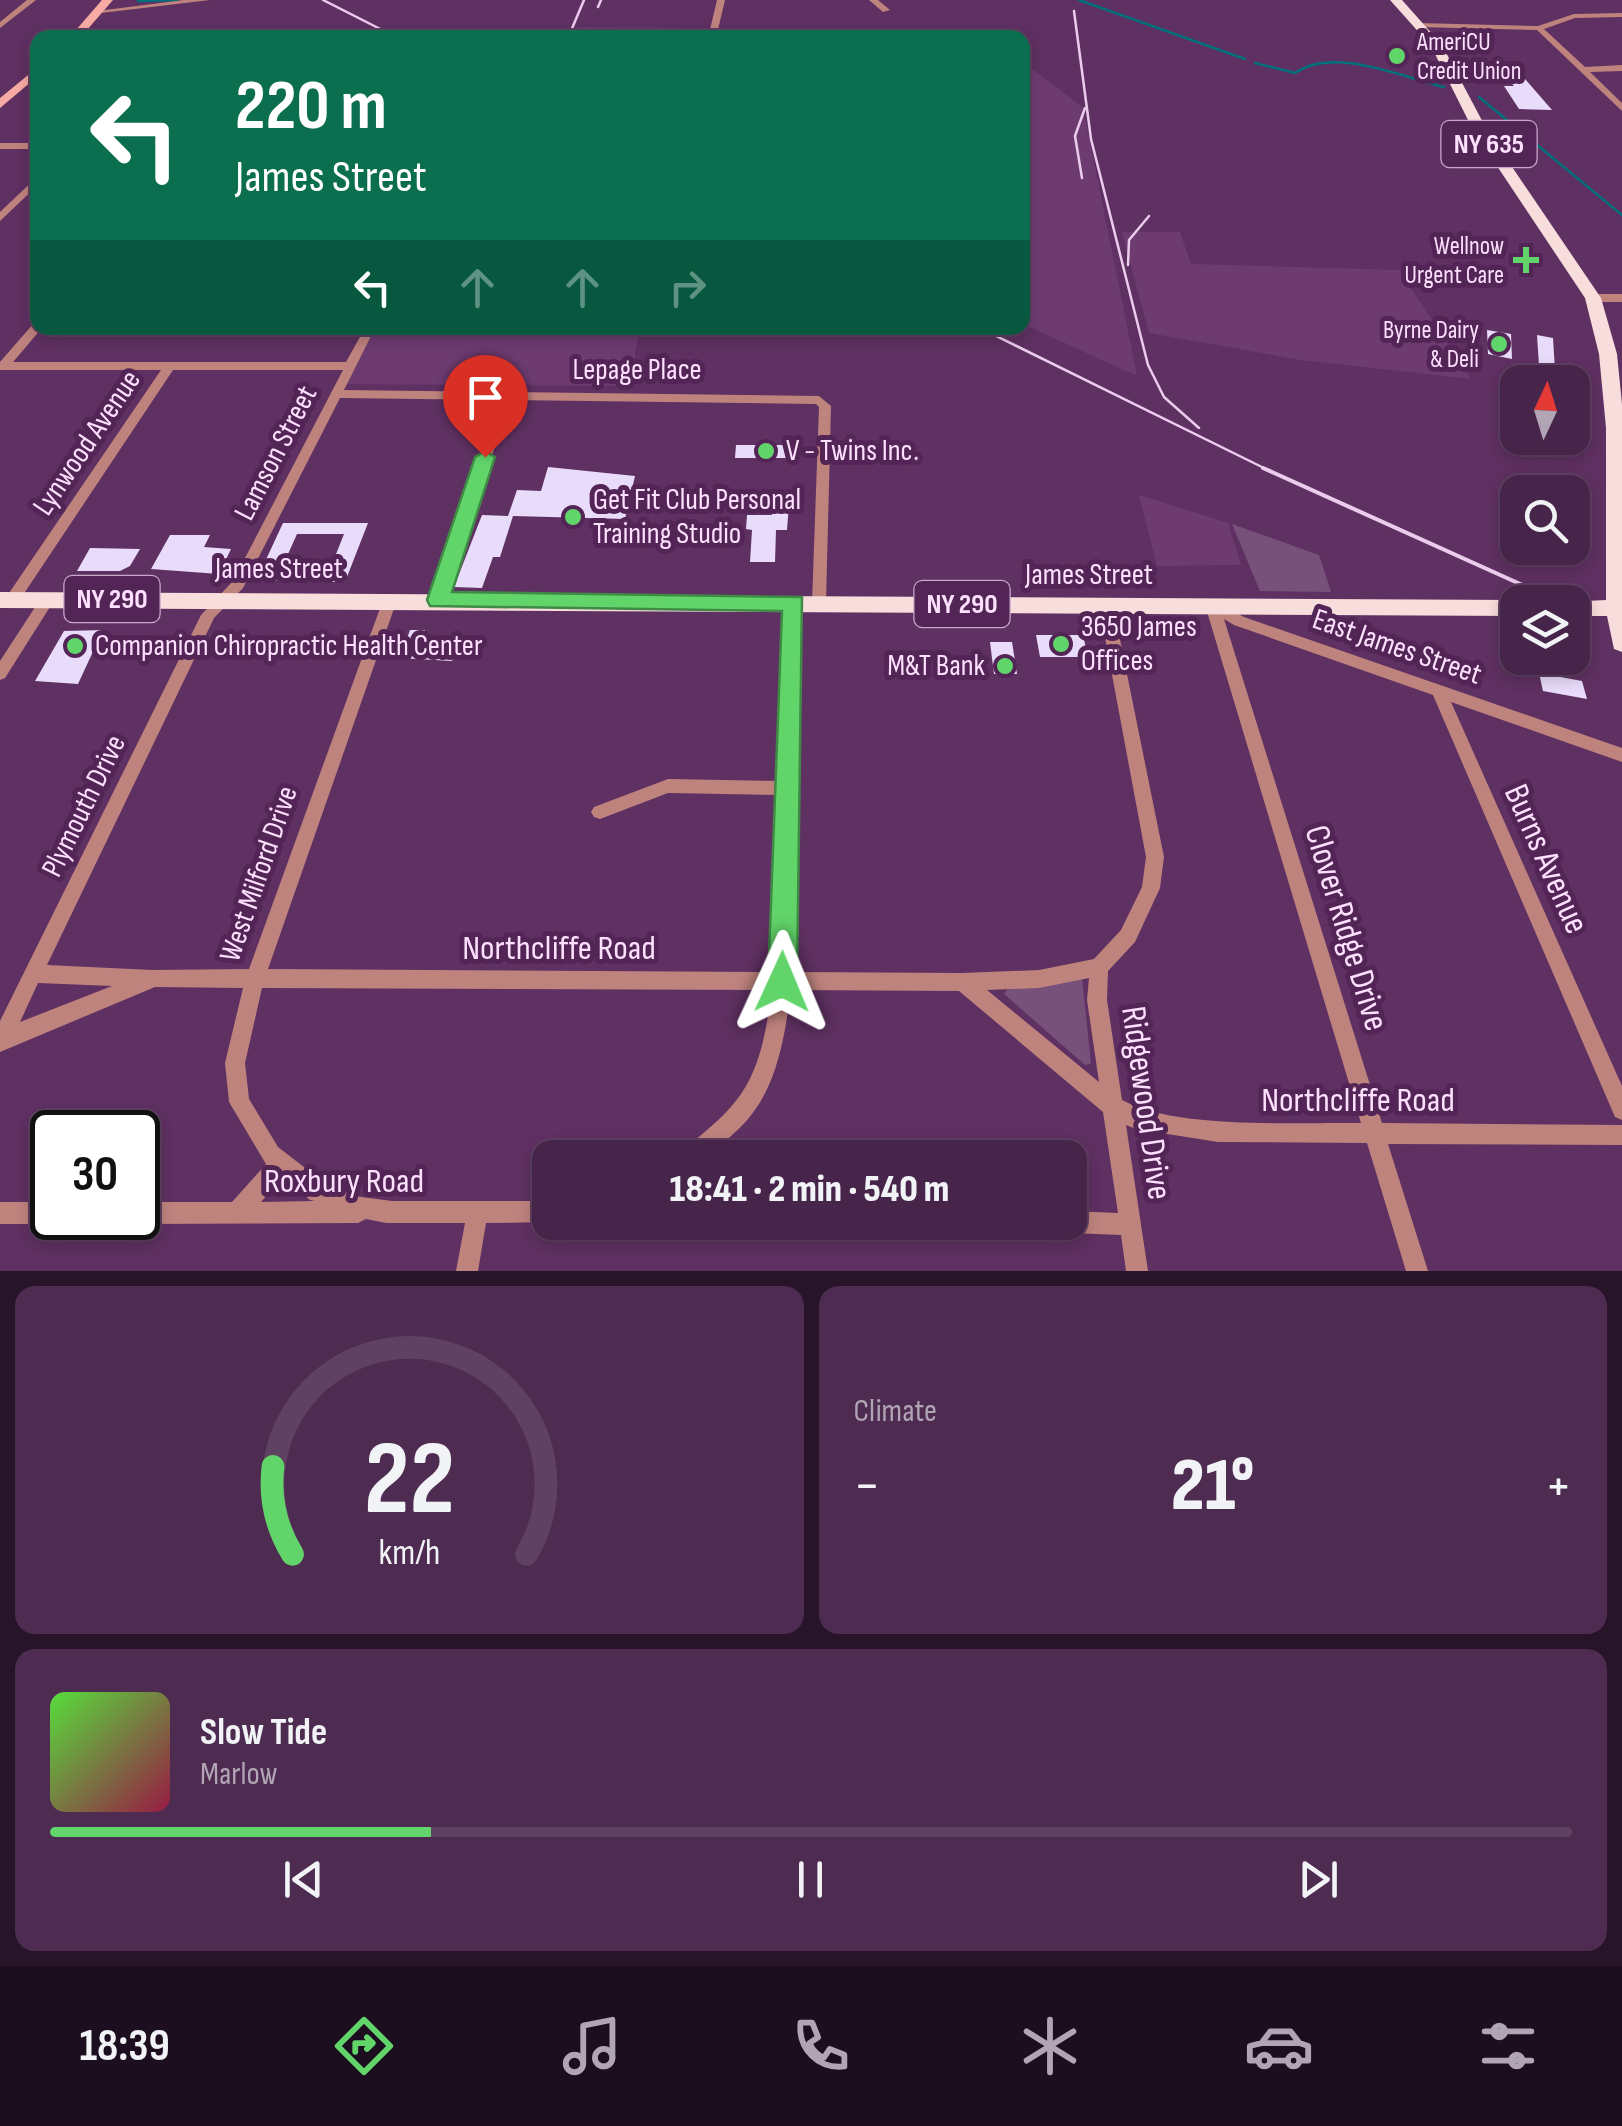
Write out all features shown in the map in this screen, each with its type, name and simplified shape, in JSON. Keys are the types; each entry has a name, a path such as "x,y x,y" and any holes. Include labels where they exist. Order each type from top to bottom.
{"main road":[{"path":"82,30 108,0"},
{"name":"NY 635","path":"1396,0 1440,52 1480,130 1567,252 1593,298 1608,354 1615,428 1622,643"},
{"path":"0,104 30,77"},
{"name":"James Street","path":"6,600 1500,608"},
{"path":"1590,608 1620,608"}],"street":[{"path":"0,26 32,0"},
{"path":"100,11 206,0"},
{"path":"714,30 721,0"},
{"path":"873,0 886,10"},
{"path":"1418,25 1539,28 1563,18 1620,17"},
{"path":"1539,28 1587,70 1622,108"},
{"path":"1587,70 1622,70"},
{"path":"0,146 30,146"},
{"path":"0,218 30,187"},
{"path":"1593,298 1622,298"},
{"path":"2,366 30,334"},
{"name":"Lamson Street","path":"224,599 238,584 366,335"},
{"name":"Lynwood Avenue","path":"6,600 170,365"},
{"path":"2,366 349,366"},
{"name":"Lepage Place","path":"334,394 819,400 825,406 827,439 819,603"},
{"path":"438,600 506,394"},
{"name":"Plymouth Drive","path":"0,1040 208,615 224,599"},
{"path":"0,674 48,600"},
{"name":"West Milford Drive","path":"390,600 255,979 235,1063 238,1102 248,1123 282,1162 318,1192 354,1207 392,1212"},
{"path":"710,1140 741,1112 757,1088 772,1046 782,982 794,603"},
{"name":"Ridgewood Drive","path":"1106,605 1155,857 1151,888 1128,936 1099,967 1098,1016 1138,1271"},
{"name":"East James Street","path":"1212,605 1238,621 1622,756"},
{"name":"Clover Ridge Drive","path":"1212,605 1417,1271"},
{"name":"Burns Avenue","path":"1438,689 1622,1110"},
{"path":"600,812 668,786 787,788"},
{"name":"Northcliffe Road","path":"32,974 255,979 962,982 1039,979 1099,967"},
{"name":"Northcliffe Road","path":"0,1040 155,978"},
{"name":"Northcliffe Road","path":"962,982 1053,1052 1111,1105 1136,1119 1164,1126 1218,1132 1622,1135"},
{"path":"235,1214 282,1162"},
{"name":"Roxbury Road","path":"160,1213 532,1212"},
{"path":"0,1213 30,1213"},
{"path":"467,1271 478,1214"},
{"path":"1087,1223 1130,1224"}],"shaded area":[{"path":"578,27 692,28 692,30 577,30"},
{"path":"1030,67 1083,108 1137,376 1030,327"},
{"path":"1122,232 1180,232 1191,264 1399,270 1471,379 1301,360 1149,333"},
{"path":"369,335 639,335 629,386 346,384"},
{"path":"1139,495 1228,523 1241,565 1157,566"},
{"path":"1232,524 1319,555 1331,592 1260,591"},
{"path":"1082,977 1091,1064 1085,1065 1004,994 1008,988"}],"building":[{"path":"1502,72 1519,72 1552,110 1519,109 1504,86 1514,86"},
{"name":"Byrne Dairy & Deli","path":"1487,330 1511,334 1512,359 1488,354"},
{"path":"1537,335 1553,338 1555,365 1539,365"},
{"name":"V - Twins Inc.","path":"736,445 797,445 797,458 735,458"},
{"path":"548,467 635,476 625,519 513,516 500,557 493,557 482,588 454,587 482,515 508,516 517,490 541,491"},
{"path":"773,504 789,504 787,530 776,530 775,562 750,562 752,530 746,529 747,515 772,515"},
{"path":"283,523 368,523 345,582 325,582 344,534 297,534 276,581 256,581"},
{"path":"170,535 210,535 204,547 231,549 219,574 151,569"},
{"path":"90,548 140,549 130,566 120,571 77,571"},
{"name":"Companion Chiropractic Health Center","path":"103,630 78,684 35,681 64,631"},
{"path":"410,630 425,630 421,642 457,643 452,661 400,658"},
{"name":"3650 James Offices","path":"1036,635 1083,635 1088,657 1040,657"},
{"name":"M&T Bank","path":"990,642 1012,642 1017,674 994,674"},
{"path":"1539,675 1550,675 1582,681 1587,699 1543,691"}],"waterway":[{"path":"138,1 177,0"},
{"path":"1079,0 1245,59"},
{"path":"1255,63 1295,73 1311,65 1348,63 1444,87"},
{"path":"1479,97 1622,215"}],"railway":[{"path":"323,0 382,30"},
{"path":"571,30 584,0"},
{"path":"598,7 601,0"},
{"path":"1074,11 1091,139 1148,365 1164,397 1199,428"},
{"path":"1082,178 1075,136 1085,108"},
{"path":"1128,265 1129,240 1149,216"},
{"path":"994,335 1268,470"},
{"path":"1263,468 1522,585"}],"place":[{"name":"AmeriCU Credit Union","path":"1397,56"},
{"name":"Wellnow Urgent Care","path":"1526,260"},
{"name":"Byrne Dairy & Deli","path":"1499,344"},
{"name":"V - Twins Inc.","path":"766,451"},
{"name":"Get Fit Club Personal Training Studio","path":"573,517"},
{"name":"3650 James Offices","path":"1061,644"},
{"name":"Companion Chiropractic Health Center","path":"75,646"},
{"name":"M&T Bank","path":"1005,666"}],"route":[{"path":"485,457 438,600 794,603 782,982"}]}
